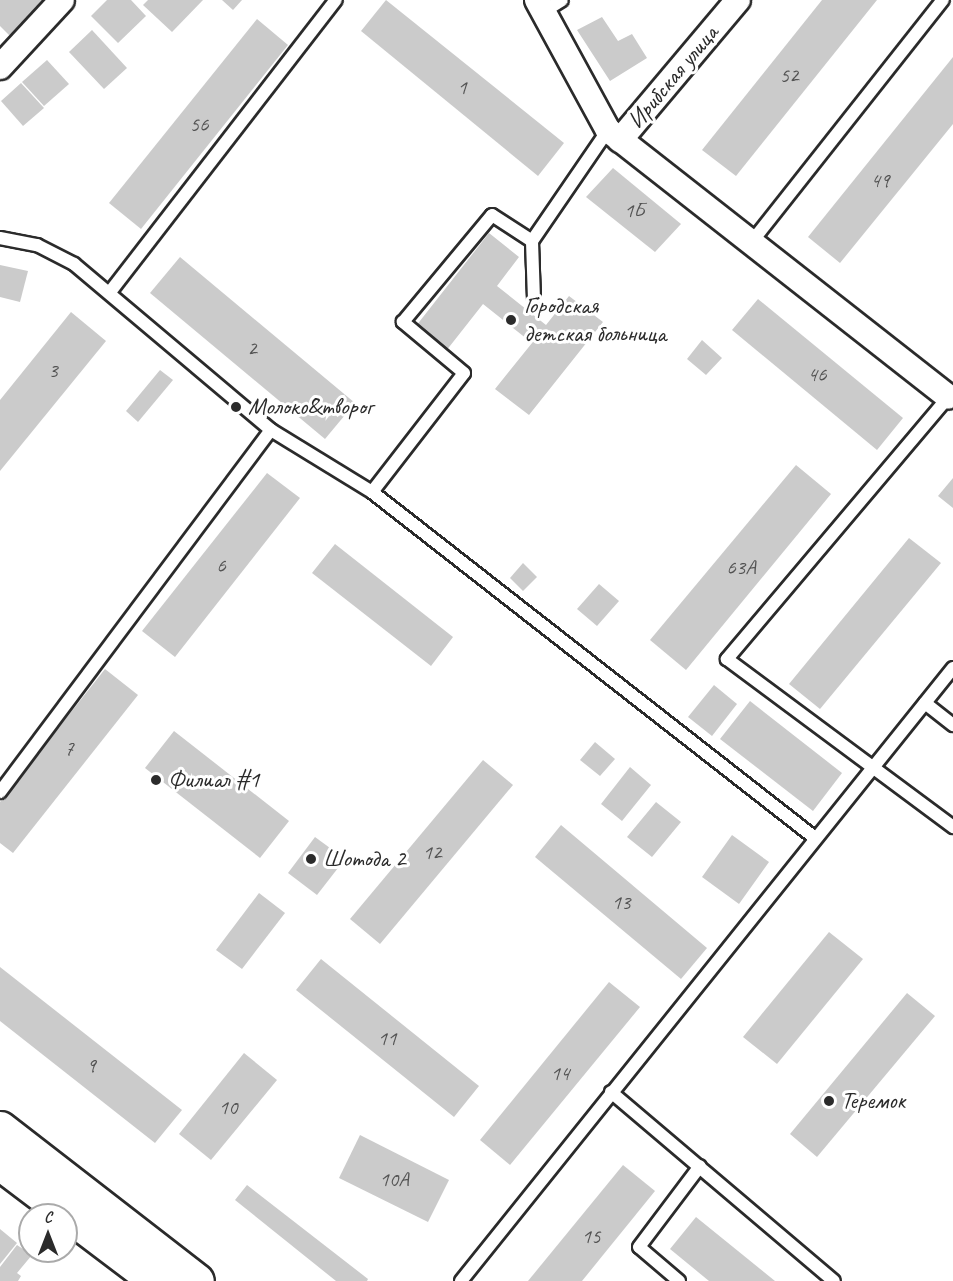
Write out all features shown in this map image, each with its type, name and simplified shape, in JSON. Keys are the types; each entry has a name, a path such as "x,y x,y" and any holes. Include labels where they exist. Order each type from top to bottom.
{"main road":[{"path":"0,1128 197,1281"},
{"path":"0,1163 156,1281"}],"street":[{"path":"0,67 62,0"},
{"name":"Ирибская улица","path":"547,4 614,135 738,0"},
{"path":"614,135 750,244 950,394"}],"lane":[{"path":"110,292 336,0"},
{"path":"750,244 943,0"},
{"path":"534,299 532,241 614,135"},
{"path":"372,492 464,373 403,322 492,215 532,241"},
{"path":"0,238 37,245 74,264 271,430 372,492 815,838"},
{"path":"950,394 727,659 953,827"},
{"path":"0,792 271,430"},
{"path":"461,1281 871,766 953,668"},
{"path":"925,703 953,724"},
{"path":"611,1092 834,1281"},
{"path":"679,1281 639,1247 700,1166"}],"building":[{"path":"0,0 44,0 10,36 0,26"},
{"path":"107,0 131,0 146,16 118,43 91,16"},
{"path":"148,0 203,0 172,32 143,5"},
{"path":"222,0 242,0 233,10"},
{"path":"386,0 564,143 538,176 361,31"},
{"path":"822,0 877,0 736,176 702,150"},
{"path":"602,17 618,41 632,34 647,58 610,81 577,30"},
{"path":"257,19 288,45 141,229 109,203"},
{"path":"92,30 127,68 104,89 69,52"},
{"path":"953,57 953,124 840,263 808,237"},
{"path":"47,60 69,84 44,106 22,82"},
{"path":"21,83 44,108 23,126 1,101"},
{"path":"613,168 681,224 655,252 586,197"},
{"path":"489,233 519,257 497,286 546,325 569,296 603,322 529,415 495,389 532,343 483,304 446,351 416,326"},
{"path":"180,257 355,403 325,439 150,293"},
{"path":"0,265 28,271 20,302 0,297"},
{"path":"758,299 903,418 877,450 732,330"},
{"path":"71,312 106,341 0,471 0,400"},
{"path":"702,340 722,358 706,375 687,359"},
{"path":"160,370 173,380 138,422 126,411"},
{"path":"796,465 831,494 686,670 650,640"},
{"path":"267,473 300,498 175,657 142,631"},
{"path":"953,478 953,508 938,496"},
{"path":"909,538 941,563 820,709 789,684"},
{"path":"335,544 453,637 431,666 312,573"},
{"path":"523,563 537,577 523,591 510,578"},
{"path":"599,584 619,601 597,626 577,609"},
{"path":"105,669 138,695 13,853 0,843 0,802"},
{"path":"714,685 737,704 712,736 688,717"},
{"path":"750,701 842,773 813,811 720,739"},
{"path":"174,731 289,821 260,858 145,768"},
{"path":"595,742 615,759 600,776 580,760"},
{"path":"483,760 513,785 380,944 350,919"},
{"path":"630,767 651,785 622,821 601,804"},
{"path":"656,802 681,822 652,857 627,837"},
{"path":"561,825 707,948 681,979 535,857"},
{"path":"732,835 769,862 739,904 702,877"},
{"path":"315,837 345,859 317,895 288,873"},
{"path":"259,893 285,913 242,969 216,950"},
{"path":"829,932 863,959 777,1064 743,1037"},
{"path":"321,959 479,1086 454,1117 296,990"},
{"path":"0,967 182,1110 155,1143 0,1021"},
{"path":"609,982 640,1007 510,1165 480,1140"},
{"path":"907,993 935,1016 817,1157 790,1134"},
{"path":"244,1053 277,1080 211,1160 179,1134"},
{"path":"360,1135 449,1180 428,1222 339,1178"},
{"path":"623,1165 655,1191 582,1281 528,1281"},
{"path":"247,1185 368,1279 367,1281 336,1281 235,1200"},
{"path":"696,1217 775,1281 709,1281 670,1249"},
{"path":"0,1229 17,1243 0,1264"},
{"path":"18,1246 18,1263 25,1263 17,1273 21,1276 18,1281 0,1281 0,1267"}],"place":[{"name":"Городская детская больница","path":"511,320"},
{"name":"Молоко&творог","path":"236,407"},
{"name":"Филиал #1","path":"156,780"},
{"name":"Шотода 2","path":"311,859"},
{"name":"Теремок","path":"829,1101"}]}
